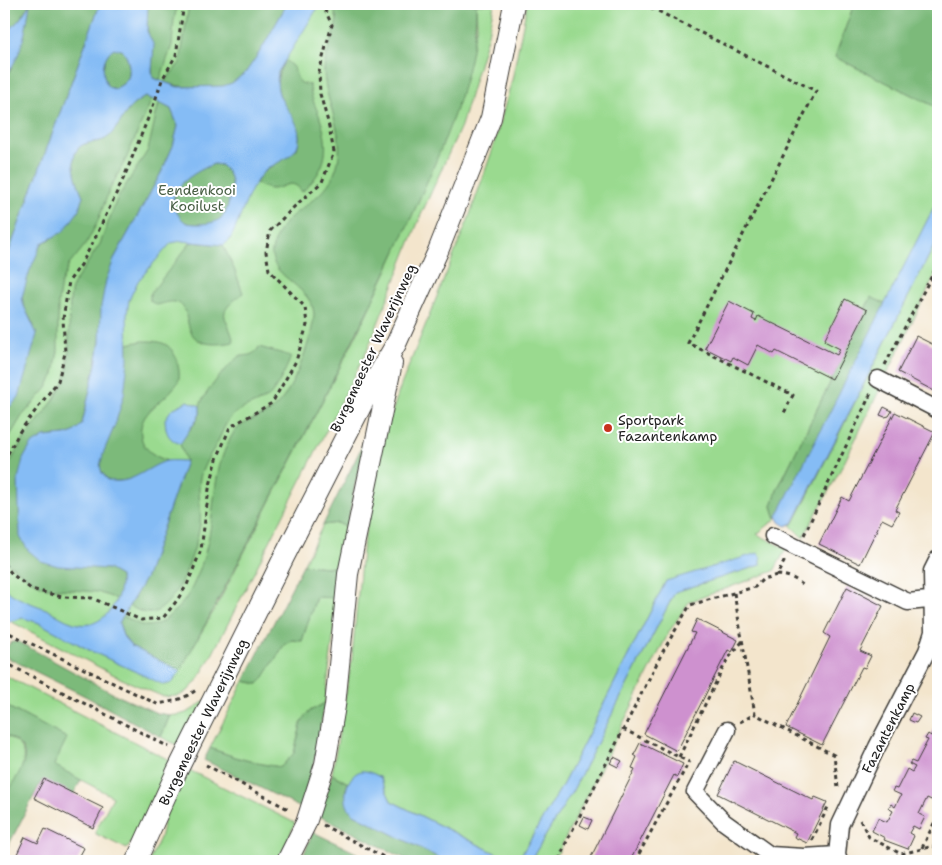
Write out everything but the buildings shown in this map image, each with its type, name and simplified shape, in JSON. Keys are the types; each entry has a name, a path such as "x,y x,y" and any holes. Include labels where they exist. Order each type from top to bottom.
{"street":[{"name":"Burgemeester Waverijnweg","path":"136,861 177,771 371,387 396,344 438,252 491,118 514,4"},
{"name":"Burgemeester Waverijnweg","path":"287,861 306,823 325,764 336,706 348,574 396,344"},
{"path":"878,378 938,410"},
{"path":"773,536 908,602 935,600"},
{"name":"Fazantenkamp","path":"727,730 695,792 724,822 770,855 838,858 840,825 845,812 927,651 933,632 935,600 932,571 938,559"}],"path":[{"path":"4,462 20,432 58,380 65,353 63,319 69,282 81,265 125,175 162,80 176,55 184,4"},
{"path":"644,4 816,91 688,343 793,396 784,413"},
{"path":"4,564 12,574 31,589 62,597 92,598 141,620 163,618 187,585 201,550 209,489 217,459 230,427 272,403 296,361 307,325 305,307 269,270 266,252 270,231 322,182 334,152 320,94 319,72 332,25 321,5"},
{"path":"777,575 795,547 878,378 938,264"},
{"path":"564,861 557,861 662,652 690,605 755,587 764,579 777,575 792,577 805,586"},
{"path":"734,592 755,714 834,755 839,786 836,792"},
{"path":"4,638 9,633 157,704 173,702 188,696 199,688"},
{"path":"679,757 728,660 742,642"},
{"path":"4,662 174,749"},
{"path":"623,729 705,770"},
{"path":"635,861 689,762"},
{"path":"206,765 288,809"},
{"path":"804,857 829,804 861,820 869,838 901,854 938,845"},
{"path":"922,849 938,815"},
{"path":"323,825 391,861"}],"green space":[{"name":"Eendenkooi Kooilust","path":"4,4 468,4 167,677 57,632 91,651 172,683 216,607 356,336 387,271 429,175 465,78 477,25 476,4 494,4 488,34 461,126 421,215 367,351 212,655 197,681 189,690 179,696 164,697 122,679 10,621 23,617 4,611"},
{"path":"4,4 100,4 4,265 4,77 11,70 29,5 20,19 4,36"},
{"path":"148,4 178,4 174,19 172,45 160,80 153,78 147,24"},
{"path":"189,4 287,4 256,59 241,77 229,85 210,87 173,85 164,82 180,63"},
{"path":"329,4 476,4 471,57 464,85 445,140 384,277 309,427 180,671 131,646 123,636 119,623 123,616 141,625 155,625 168,617 185,600 195,581 204,555 220,466 230,439 234,432 245,423 269,412 275,407 292,383 305,352 314,319 312,305 307,297 279,270 274,263 272,252 278,233 285,223 328,185 338,161 338,135 325,84 324,71 337,20"},
{"name":"Sportpark Fazantenkamp","path":"527,4 854,4 835,57 938,108 938,199 885,304 872,298 777,490 772,506 776,519 757,534 786,549 774,571 689,602 669,632 558,853 547,861 533,861 532,858 572,792 675,592 761,565 666,581 562,786 520,857 511,861 391,801 380,777 362,773 355,776 348,783 332,774 352,658 362,551 381,446 401,385 468,220 492,151 512,80"},
{"path":"854,4 938,4 938,108 835,57"},
{"path":"114,48 124,52 129,72 127,80 115,89 108,87 103,72 107,56"},
{"path":"285,60 293,68 300,82 310,85 325,137 326,147 322,165 318,174 302,192 292,184 272,189 256,183 262,173 297,149 298,130 283,103 277,83"},
{"path":"145,97 152,99 126,159 109,191 97,223 86,244 69,265 61,283 58,303 58,351 54,374 47,388 22,416 4,446 4,410 12,405 34,326 23,304 22,297 25,281 42,243 51,239 83,196 75,174 74,158 76,151 88,143 107,138 129,109"},
{"path":"159,102 171,109 178,126 173,146 161,173 115,257 96,364 82,424 74,432 44,437 85,566 109,569 120,576 121,586 117,599 97,592 47,588 32,581 8,563 4,558 4,474 21,443 54,400 64,382 68,367 72,286 100,244 117,199 148,150"},
{"path":"214,164 221,165 231,181 228,205 224,214 218,220 210,223 190,224 185,222 180,218 174,207 175,194 182,183 192,174"},
{"path":"938,238 938,269 844,463 803,538 790,525 794,523"},
{"path":"191,242 223,245 235,271 243,293 225,311 234,342 214,344 201,342 194,336 182,306 175,302 156,305 150,301 150,294"},
{"path":"871,297 885,304 776,519 772,506 777,490"},
{"path":"143,341 158,342 169,347 175,356 179,369 177,383 150,410 141,428 142,441 147,449 154,455 167,461 131,479 124,481 108,480 100,467 100,461 121,404 127,364 127,344"},
{"path":"259,347 291,356 274,391 267,398 234,414 225,426 205,463 199,484 200,524 195,547 184,576 169,601 160,609 148,613 129,606 146,577 186,461 180,444 198,418 202,400 239,356 251,354"},
{"path":"370,430 355,484 347,528 338,523 323,525"},
{"path":"338,523 347,528 341,568 303,565 323,525"},
{"path":"303,565 341,568 338,598 316,597 302,641 292,640 284,645 258,684 244,681"},
{"path":"316,597 338,598 325,703 310,711 302,721 294,753 281,767 245,760 210,748 244,681 258,684 284,645 292,640 302,641"},
{"path":"12,642 19,642 114,694 157,713 170,715 161,737 83,695 4,656 4,649"},
{"path":"4,675 175,763 157,803 127,849 96,834 96,830 113,797 53,765 66,738 4,705"},
{"path":"207,699 183,748 161,737 170,715 185,713"},
{"path":"325,703 314,763 301,808 204,760 210,748 245,760 281,767 294,753 302,721 310,711"},
{"path":"4,705 67,738 54,765 81,780 73,795 42,780 4,854 4,803 22,766 24,757 23,749 4,735"},
{"path":"4,735 15,741 21,749 23,757 19,775 4,803"},
{"path":"185,768 295,823 279,861 149,861 160,838 168,804"},
{"path":"332,774 348,783 345,792 354,814 445,861 410,861 319,816"},
{"path":"313,832 373,861 334,861 321,855 319,861 301,861"}],"water":[{"path":"30,4 25,33 19,52 4,77 4,36 20,19"},
{"path":"100,4 148,4 147,31 154,46 153,78 178,87 223,86 232,83 246,72 287,4 320,4 278,72 277,83 279,92 298,127 298,144 295,150 291,155 261,175 251,190 229,241 223,245 182,241 171,243 138,281 129,300 127,314 128,360 124,395 100,466 102,473 108,480 124,481 166,461 186,461 146,577 119,623 123,636 131,646 180,671 172,683 164,685 91,651 39,623 23,618 4,625 4,588 19,598 66,620 84,625 102,619 109,612 118,595 120,576 108,569 58,566 41,561 28,550 20,537 18,479 23,459 31,445 44,437 74,432 82,424 100,342 101,306 106,280 115,257 161,173 173,146 178,126 171,109 145,97 129,109 107,138 88,143 76,151 74,158 75,174 83,196 78,212 63,232 42,243 30,270 22,297 24,306 37,334 19,397 4,410 4,265","holes":["114,48 124,52 129,72 127,80 115,89 108,87 103,72 107,56","214,164 221,165 230,177 230,194 226,212 220,219 212,222 197,224 185,222 175,210 173,202 175,194 179,187 192,175"]},
{"path":"938,199 938,238 793,523 786,526 780,522 777,516"},
{"path":"188,401 200,406 200,414 180,444 172,440 168,434 165,419 172,409"},
{"path":"758,553 761,558 761,565 675,592 572,792 532,858 533,861 511,861 520,857 562,786 666,581"},
{"path":"361,771 380,777 391,801 511,861 445,861 354,814 348,807 346,800 346,790 350,780"}],"place":[{"name":"Sportpark Fazantenkamp","path":"608,428"}]}
